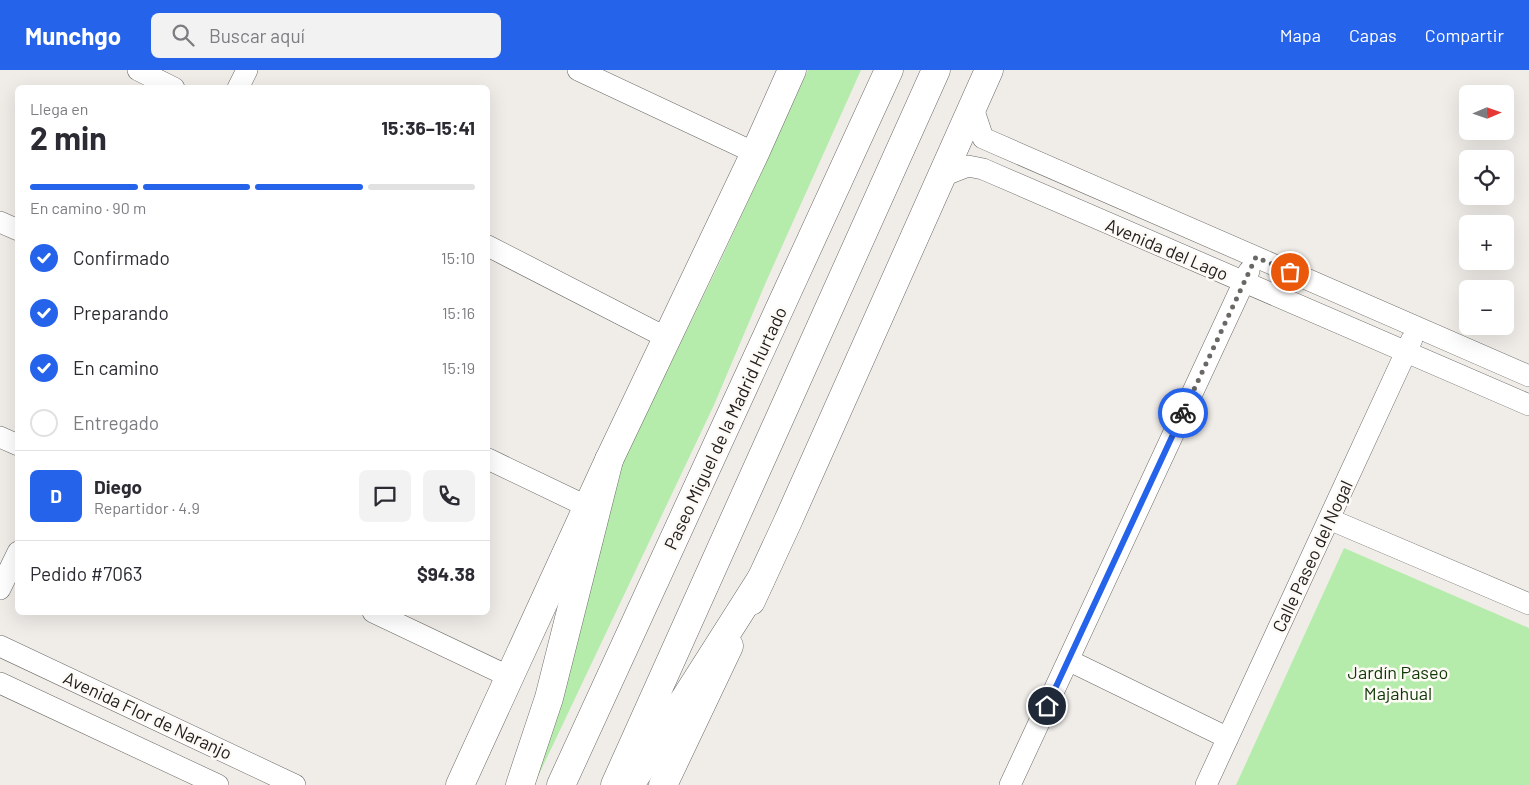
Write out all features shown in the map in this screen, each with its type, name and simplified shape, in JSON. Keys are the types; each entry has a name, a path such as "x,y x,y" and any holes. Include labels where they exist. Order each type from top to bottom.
{"main road":[{"path":"460,785 609,460 755,153 792,70"},
{"name":"Paseo Miguel de la Madrid Hurtado","path":"561,785 889,70"},
{"path":"615,785 936,70"},
{"path":"663,785 761,579 989,70"},
{"path":"520,785 549,698 609,460"},
{"path":"630,785 761,579"}],"street":[{"path":"138,70 168,85"},
{"path":"240,85 247,70"},
{"path":"578,70 755,153"},
{"name":"Avenida del Lago","path":"973,108 983,138 1529,376"},
{"name":"Avenida del Lago","path":"940,177 968,166 983,169 1529,405"},
{"path":"1156,244 1166,218"},
{"path":"0,222 15,229"},
{"path":"490,247 667,338"},
{"path":"1010,785 1256,257"},
{"name":"Calle Paseo del Nogal","path":"1206,785 1418,327"},
{"path":"0,437 15,444"},
{"path":"490,460 588,507"},
{"path":"1329,519 1529,604"},
{"path":"0,588 15,558"},
{"path":"379,615 510,677"},
{"name":"Avenida Flor de Naranjo","path":"0,646 295,785"},
{"path":"1068,660 1228,738"},
{"name":"Avenida Flor de Naranjo","path":"0,683 218,785"}],"green space":[{"path":"808,70 861,70 766,282 714,405 534,785 615,478 720,262"},
{"name":"Jardín Paseo Majahual","path":"1344,548 1529,628 1529,785 1236,785"}],"way so far":[{"path":"1183,413 1256,257 1290,272"}],"route":[{"path":"1047,706 1183,413"}]}
